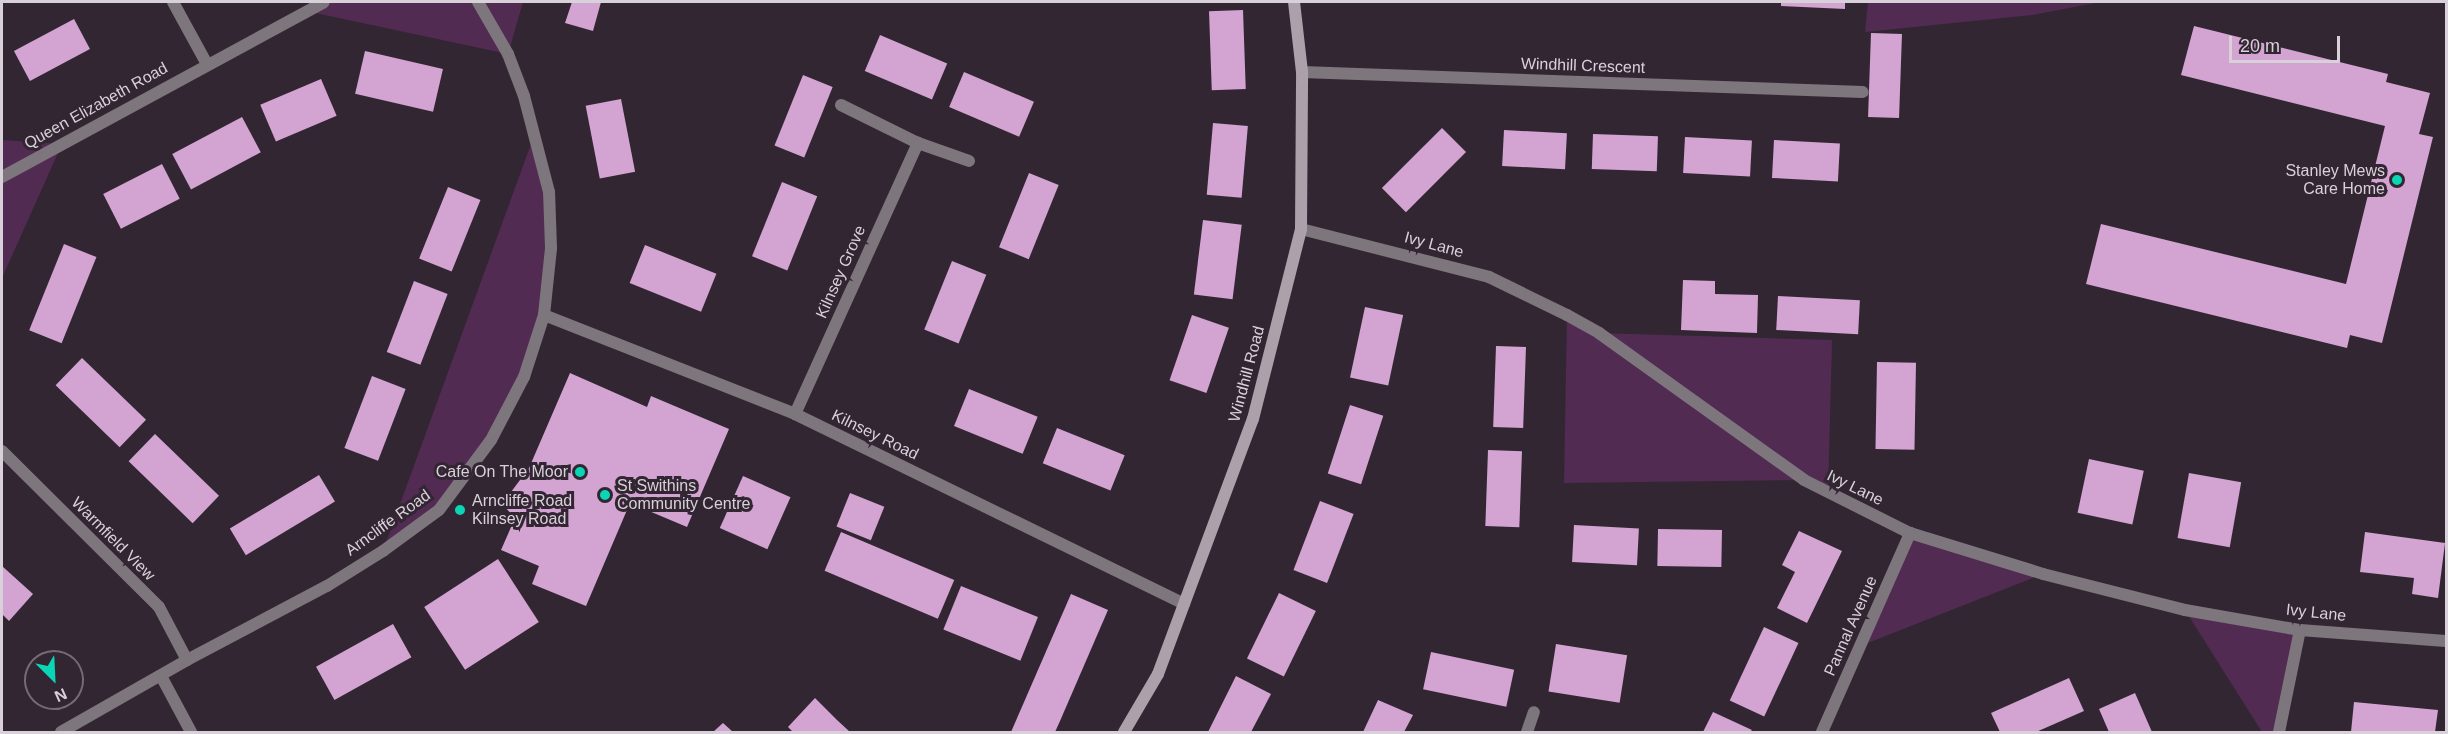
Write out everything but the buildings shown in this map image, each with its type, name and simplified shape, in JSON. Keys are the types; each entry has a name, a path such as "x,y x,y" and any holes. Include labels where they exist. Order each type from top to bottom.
{"street":[{"path":"174,2 207,64"},
{"name":"Queen Elizabeth Road","path":"2,177 324,2"},
{"name":"Arncliffe Road","path":"61,732 188,660 327,586 383,551 439,510 491,440 524,377 544,315 551,248 549,192 520,86 508,54 478,2"},
{"name":"Windhill Road","path":"1124,732 1158,674 1253,418 1301,229 1302,72 1294,2"},
{"name":"Windhill Crescent","path":"1302,72 1863,92"},
{"path":"841,105 918,143 969,161"},
{"name":"Kilnsey Grove","path":"795,414 918,143"},
{"name":"Ivy Lane","path":"1301,229 1489,277 1567,315 1599,333 1804,480 1910,533 2043,574 2185,610 2300,630 2446,641"},
{"name":"Kilnsey Road","path":"544,315 795,414 1184,603"},
{"name":"Warmfield View","path":"2,452 159,607 188,660"},
{"name":"Pannal Avenue","path":"1822,732 1910,533"},
{"path":"2279,732 2300,630"},
{"path":"161,676 191,732"},
{"path":"1527,732 1534,712"}],"shaded area":[{"path":"324,2 523,2 508,54 306,11"},
{"path":"1868,2 2101,2 2032,15 1865,32"},
{"path":"535,133 549,192 544,315 491,440 439,510 383,551"},
{"path":"2,140 62,144 2,278"},
{"path":"1567,315 1599,333 1832,340 1828,494 1804,480 1564,483"},
{"path":"1910,533 2043,574 1860,646"},
{"path":"2185,610 2300,630 2279,732 2262,732"}],"place":[{"name":"Stanley Mews Care Home","path":"2397,180"},
{"name":"Cafe On The Moor","path":"580,472"},
{"name":"St Swithins Community Centre","path":"605,495"},
{"name":"Arncliffe Road Kilnsey Road","path":"460,510"}]}
